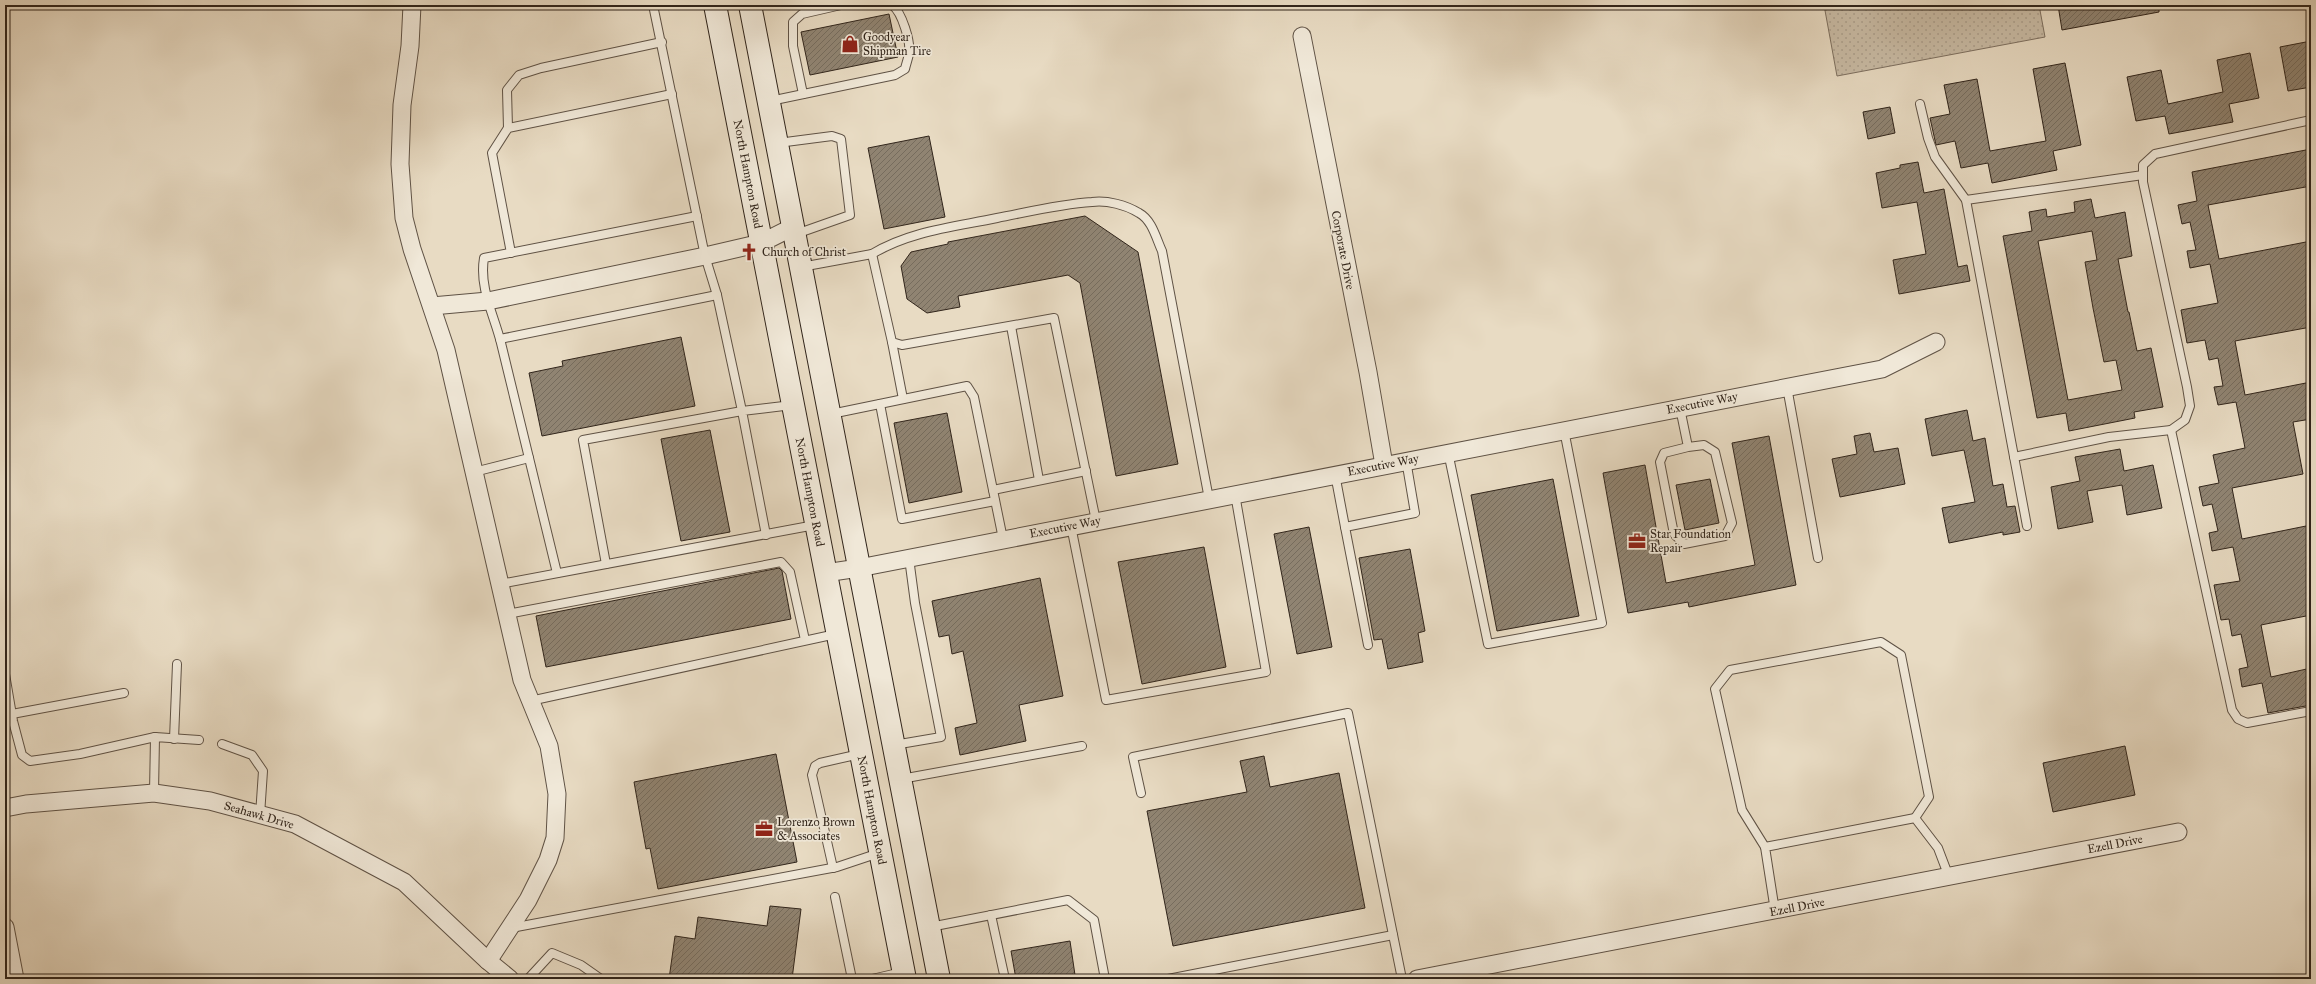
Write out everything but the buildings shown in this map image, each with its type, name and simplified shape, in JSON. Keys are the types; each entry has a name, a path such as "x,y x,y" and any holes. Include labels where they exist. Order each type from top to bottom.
{"main road":[{"name":"North Hampton Road","path":"715,5 904,976"},
{"path":"750,5 939,979"}],"street":[{"path":"412,5 410,46 402,105 400,164 401,194 404,218 412,248 446,350 522,680 549,746 557,794 555,838 548,860 531,894 488,961"},
{"name":"Corporate Drive","path":"1302,36 1368,372 1384,465"},
{"path":"432,306 488,301 705,256 761,243 794,231"},
{"name":"Executive Way","path":"826,573 860,568 1406,460 1882,369 1936,342"},
{"name":"Seahawk Drive","path":"5,808 26,804 154,793 210,801 295,824 404,882 488,961 510,979"},
{"name":"Ezell Drive","path":"1417,979 2178,832"},
{"path":"5,927 15,979"}],"lane":[{"path":"653,5 662,42 705,256 717,295 742,411 766,535"},
{"path":"803,94 793,46 793,22 802,14 839,5"},
{"path":"769,102 895,75 905,69 910,52 903,22 897,9 892,5"},
{"path":"511,253 492,153 508,128 507,90 519,76 541,68 662,42"},
{"path":"508,128 672,94"},
{"path":"1920,104 1928,138 1935,157 1966,200 2027,526"},
{"path":"2014,457 2109,436 2171,430 2184,420 2190,406 2187,387 2143,175 2143,165 2155,154 2311,120"},
{"path":"777,144 832,136 840,139 850,215 794,231"},
{"path":"1966,200 2143,175"},
{"path":"801,267 872,254 892,242 925,233 1093,201 1111,202 1139,213 1150,223 1162,251 1209,499"},
{"path":"557,573 500,339 488,301 482,272 484,258 697,216"},
{"path":"872,254 892,342 903,400"},
{"path":"500,339 717,295"},
{"path":"892,342 902,345 1054,318 1096,521"},
{"path":"1010,326 1039,480"},
{"path":"830,414 967,386 974,397 1003,539"},
{"path":"1787,387 1818,558"},
{"path":"606,564 583,440 742,411 793,404"},
{"path":"880,404 902,519 995,501"},
{"path":"1680,408 1688,447"},
{"path":"1448,452 1488,644 1602,623 1564,430"},
{"path":"2171,430 2232,710 2238,719 2247,723 2311,711"},
{"path":"1704,445 1715,452 1732,523 1725,536 1684,544 1674,534 1660,462 1664,452 1688,447 1704,445"},
{"path":"474,472 529,458"},
{"path":"1345,527 1416,513 1406,460"},
{"path":"993,490 1086,471"},
{"path":"1335,474 1368,646"},
{"path":"1071,526 1106,700 1266,672 1236,494"},
{"path":"500,584 816,525"},
{"path":"894,745 941,737 915,603 908,558"},
{"path":"507,614 781,562 790,572 805,640"},
{"path":"530,701 837,633"},
{"path":"1765,847 1915,818 1928,797 1901,655 1881,642 1730,670 1715,689 1742,810 1765,847 1775,911"},
{"path":"174,739 177,664"},
{"path":"5,674 12,714 22,755 30,761 80,754 155,737 199,740"},
{"path":"12,714 124,693"},
{"path":"1141,793 1133,756 1348,713 1402,979"},
{"path":"154,793 155,737"},
{"path":"222,744 252,755 264,770 260,815"},
{"path":"900,779 1082,746"},
{"path":"833,868 812,776 816,766 820,763 861,754"},
{"path":"1915,818 1938,848 1949,877"},
{"path":"509,928 833,868 880,852"},
{"path":"835,897 852,979"},
{"path":"929,927 1068,900 1094,920 1105,979"},
{"path":"991,915 1005,979"},
{"path":"1168,979 1393,935"},
{"path":"528,979 552,953 581,965 601,979"},
{"path":"872,979 904,976"}],"shaded area":[{"path":"1824,5 2039,5 2045,37 1837,76"}],"place":[{"name":"Goodyear Shipman Tire","path":"850,44"},
{"name":"Church of Christ","path":"749,252"},
{"name":"Star Foundation Repair","path":"1637,541"},
{"name":"Lorenzo Brown & Associates","path":"764,829"}]}
